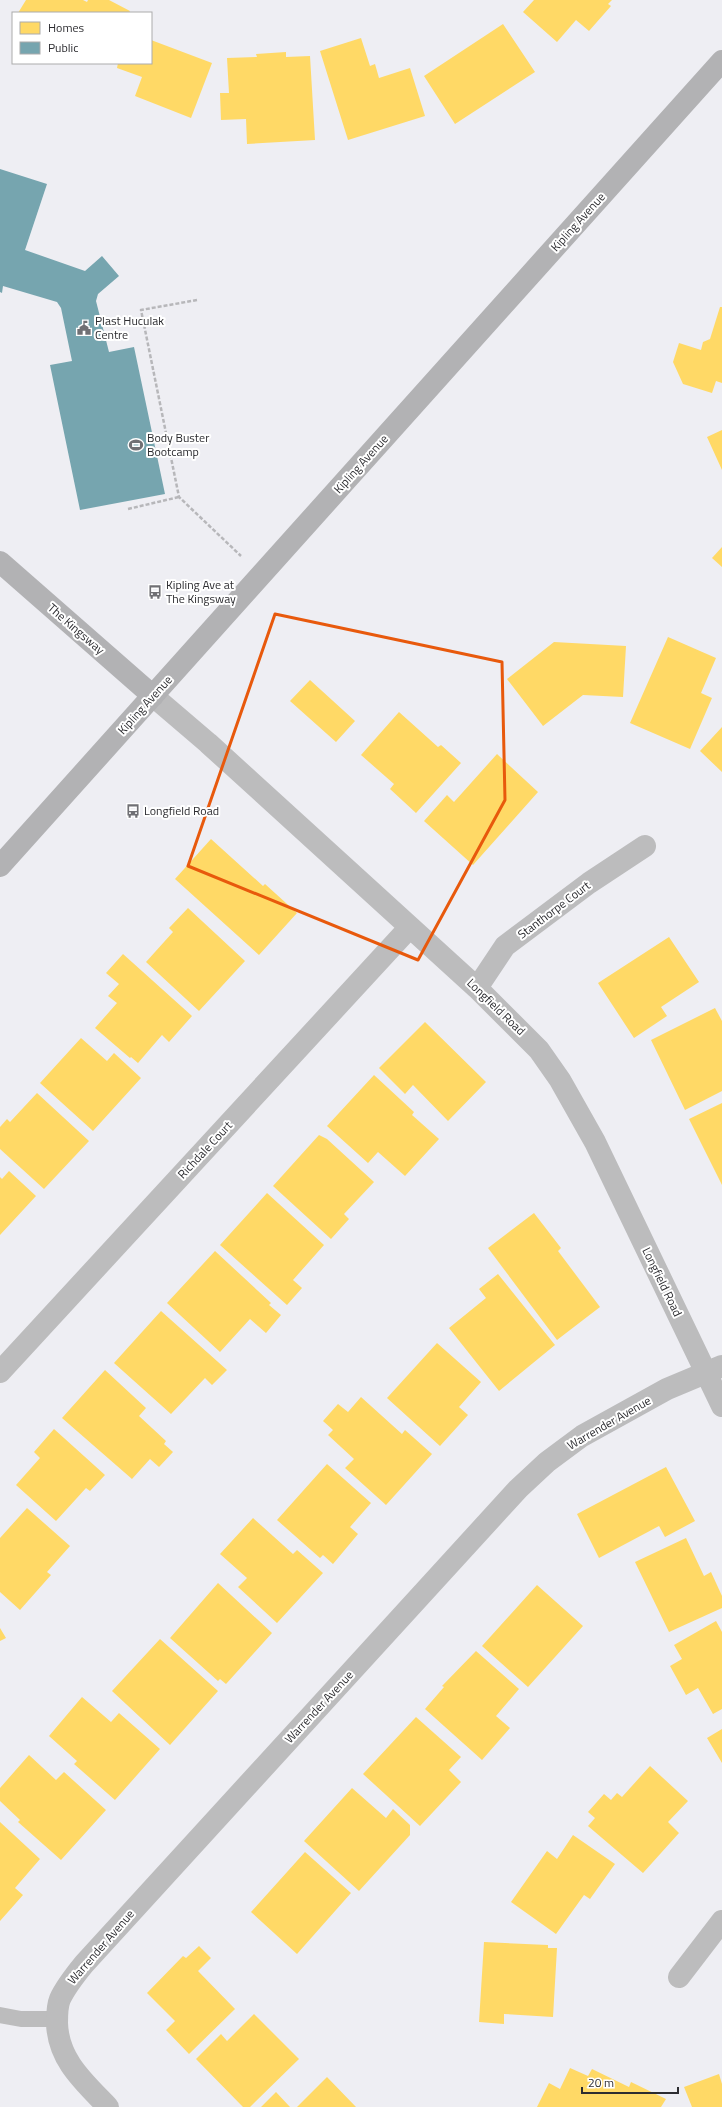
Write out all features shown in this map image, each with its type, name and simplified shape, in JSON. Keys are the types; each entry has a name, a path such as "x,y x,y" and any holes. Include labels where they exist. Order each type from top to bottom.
{"main road":[{"name":"Kipling Avenue","path":"0,866 262,576 722,61"},
{"name":"The Kingsway","path":"0,562 153,696"}],"street":[{"name":"Longfield Road","path":"153,696 208,743 477,988 539,1050 560,1080 595,1142 714,1370 722,1406"},
{"name":"Stanthorpe Court","path":"477,988 505,946 589,883 646,846"},
{"name":"Richdale Court","path":"0,1372 410,927"},
{"name":"Warrender Avenue","path":"108,2107 74,2072 63,2055 57,2036 59,2001 70,1981 518,1489 547,1462 582,1436 667,1389 714,1370"},
{"path":"679,1977 722,1921"}],"lane":[{"path":"0,2015 21,2019 57,2019"}],"path":[{"path":"197,300 141,310 179,497 262,576"},
{"path":"128,509 179,497"}],"highlighted area":[{"path":"275,614 502,662 505,800 418,960 188,866"}],"building: Homes":[{"path":"26,0 83,0 87,2 88,0 109,0 130,11 130,12 19,12"},
{"path":"534,0 612,0 608,4 611,6 589,31 576,20 557,42 523,12"},
{"path":"503,24 535,72 455,124 424,76"},
{"path":"361,38 370,66 375,64 379,78 410,68 425,116 348,140 320,51"},
{"path":"152,40 212,63 191,118 135,96 142,77 117,68 118,64 152,64"},
{"path":"286,52 286,57 310,56 315,140 247,144 246,119 221,120 220,93 229,93 227,58 257,57 256,54"},
{"path":"720,307 722,307 722,383 716,381 712,393 683,384 673,362 679,343 701,350 703,342 710,339"},
{"path":"722,430 722,470 707,437"},
{"path":"722,547 722,567 712,558"},
{"path":"668,637 716,658 701,693 712,698 690,749 630,723"},
{"path":"554,642 626,646 623,697 583,695 543,726 507,679"},
{"path":"310,680 355,721 336,742 290,701"},
{"path":"399,712 438,747 441,745 461,763 416,813 390,789 394,784 361,755"},
{"path":"722,727 722,772 700,751"},
{"path":"497,754 538,792 473,865 424,821 447,795 454,802"},
{"path":"211,839 263,886 265,884 297,913 259,955 175,879"},
{"path":"188,908 245,961 199,1011 146,962 173,932 169,928"},
{"path":"669,937 699,982 661,1007 667,1016 634,1038 598,983"},
{"path":"123,954 192,1016 169,1042 162,1035 138,1063 95,1028 117,1003 108,996 119,984 106,973"},
{"path":"715,1008 722,1021 722,1091 685,1110 651,1040"},
{"path":"425,1022 486,1082 448,1121 413,1085 405,1094 379,1068"},
{"path":"81,1038 107,1061 114,1053 141,1078 93,1131 40,1083"},
{"path":"374,1075 414,1112 412,1115 439,1139 405,1176 378,1152 368,1163 327,1126"},
{"path":"37,1093 89,1141 44,1189 0,1149 0,1127 7,1119 10,1122"},
{"path":"722,1103 722,1185 689,1119"},
{"path":"319,1135 327,1139 374,1182 344,1214 349,1219 331,1239 273,1186"},
{"path":"9,1171 36,1196 0,1235 0,1177 2,1179"},
{"path":"267,1193 324,1245 293,1280 302,1288 287,1305 220,1245"},
{"path":"534,1213 561,1248 558,1251 600,1307 557,1340 488,1248"},
{"path":"215,1251 271,1303 269,1305 281,1315 266,1333 250,1319 220,1352 167,1303"},
{"path":"498,1274 555,1345 499,1391 449,1328 486,1298 479,1289"},
{"path":"161,1311 227,1370 212,1385 205,1378 171,1414 114,1363"},
{"path":"437,1343 481,1382 459,1407 468,1415 440,1446 387,1398"},
{"path":"105,1370 146,1408 139,1416 166,1441 164,1444 173,1452 159,1467 150,1459 132,1479 62,1418"},
{"path":"361,1397 402,1434 405,1430 432,1454 386,1505 345,1468 354,1459 328,1435 333,1430 323,1421 338,1404 348,1412"},
{"path":"54,1429 105,1475 90,1491 86,1488 56,1521 16,1485 40,1458 34,1452"},
{"path":"327,1464 371,1503 350,1527 358,1534 333,1564 323,1555 320,1558 277,1520"},
{"path":"666,1467 695,1521 665,1537 659,1526 599,1558 577,1514"},
{"path":"27,1508 70,1546 47,1572 51,1575 20,1610 0,1592 0,1538"},
{"path":"253,1518 293,1554 297,1550 323,1573 277,1623 238,1587 247,1578 220,1554"},
{"path":"686,1538 704,1576 711,1572 722,1596 722,1608 669,1632 635,1562"},
{"path":"218,1583 272,1633 226,1684 220,1679 218,1681 170,1638"},
{"path":"537,1585 583,1626 528,1687 482,1646"},
{"path":"716,1621 722,1632 722,1709 713,1714 698,1688 686,1695 670,1666 682,1659 674,1645"},
{"path":"0,1628 6,1638 0,1641"},
{"path":"160,1639 218,1691 170,1745 112,1691"},
{"path":"476,1651 519,1689 496,1716 510,1728 482,1760 425,1709 444,1687 442,1686"},
{"path":"82,1697 111,1722 119,1713 160,1749 115,1800 74,1764 77,1761 49,1736"},
{"path":"416,1717 461,1757 449,1770 461,1782 420,1826 363,1774"},
{"path":"722,1729 722,1763 707,1738"},
{"path":"29,1755 56,1780 64,1772 106,1810 61,1860 18,1822 20,1820 0,1801 0,1788"},
{"path":"650,1766 688,1801 668,1822 679,1833 643,1873 588,1826 595,1818 588,1812 604,1794 611,1800 617,1793 622,1797"},
{"path":"352,1788 386,1818 393,1809 410,1825 410,1835 359,1891 304,1841"},
{"path":"0,1822 40,1859 15,1888 23,1895 0,1921"},
{"path":"573,1835 615,1864 590,1899 584,1895 556,1934 511,1902 547,1851 557,1859"},
{"path":"305,1852 351,1893 297,1954 251,1912"},
{"path":"484,1942 548,1945 548,1948 557,1948 553,2017 504,2014 504,2024 479,2022"},
{"path":"199,1946 211,1958 198,1971 235,2009 189,2054 166,2030 175,2021 147,1993 183,1956 186,1958"},
{"path":"254,2014 299,2059 250,2107 243,2107 196,2059 221,2034 227,2041"},
{"path":"570,2068 588,2076 592,2069 629,2087 631,2082 666,2099 661,2107 537,2107 549,2083 560,2089"},
{"path":"719,2074 722,2084 722,2107 692,2107 684,2087"},
{"path":"327,2077 356,2107 297,2107"},
{"path":"276,2092 290,2107 261,2107"}],"building: Public":[{"name":"Plast Huculak Centre","path":"0,169 47,184 25,250 85,271 102,256 119,276 98,294 96,301 109,352 134,347 165,494 80,510 50,365 72,361 61,308 57,302 3,286 2,293 0,292"}],"place":[{"name":"Plast Huculak Centre","path":"84,328"},
{"name":"Body Buster Bootcamp","path":"136,445"},
{"name":"Kipling Ave at The Kingsway","path":"155,592"},
{"name":"Longfield Road","path":"133,811"}]}
